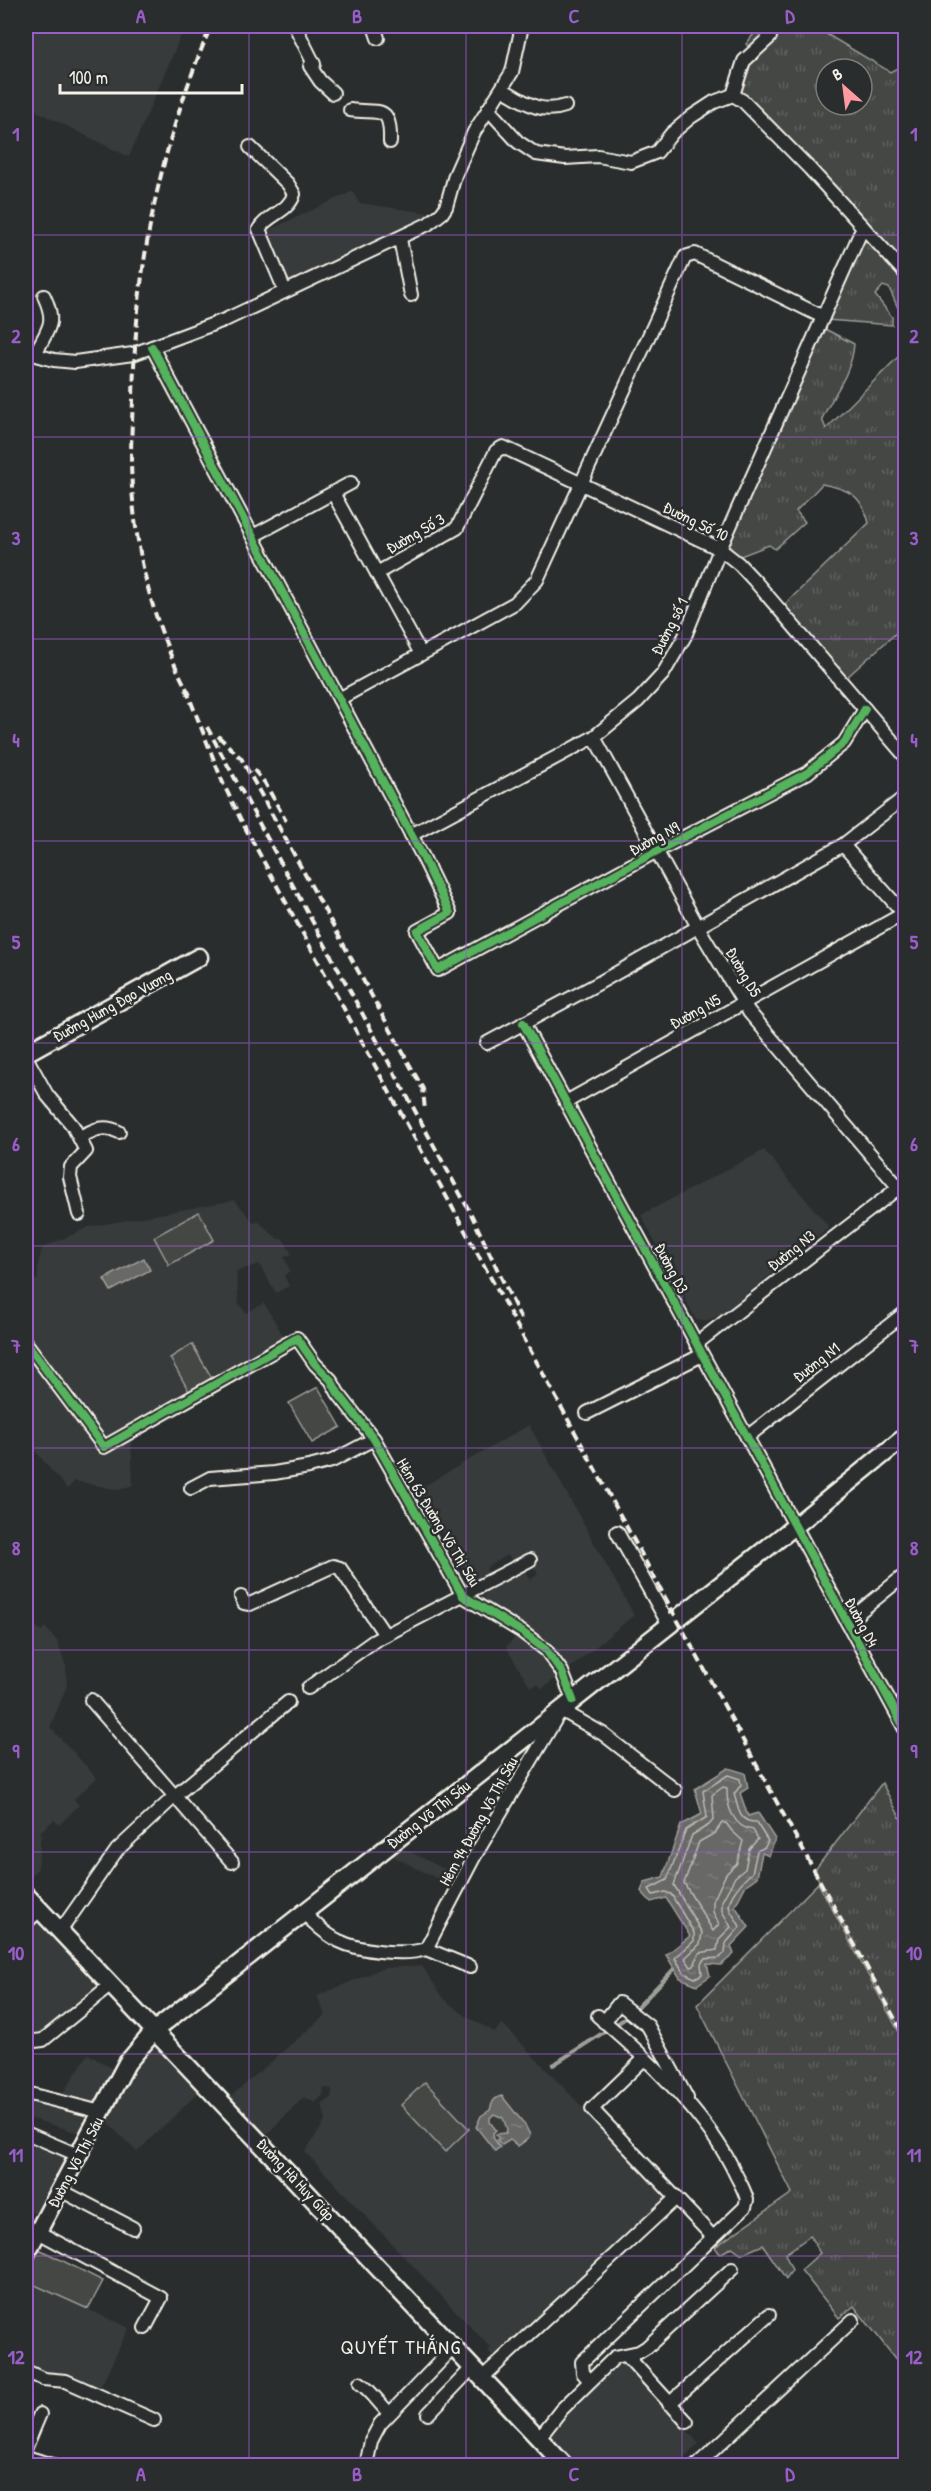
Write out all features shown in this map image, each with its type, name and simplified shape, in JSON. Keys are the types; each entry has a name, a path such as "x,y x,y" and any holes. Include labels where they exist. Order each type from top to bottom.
{"main road":[{"name":"Đường Hưng Đạo Vương","path":"26,1053 199,957"},
{"name":"Đường Võ Thị Sáu","path":"30,2243 131,2056 155,2030 906,1436"},
{"name":"Đường Hà Huy Giáp","path":"26,1895 565,2466"}],"street":[{"path":"295,26 320,81 333,93"},
{"path":"374,26 378,38"},
{"path":"44,296 52,315 48,328 30,353 54,360 84,362 125,356 203,329 428,224 442,213 467,145 512,72 522,26"},
{"path":"733,95 744,61 770,37"},
{"path":"502,89 535,108 551,110 565,106"},
{"path":"488,110 518,142 536,154 565,158 598,156 631,162 657,152 672,133 691,117 714,102 733,95"},
{"path":"733,95 743,101 810,168 906,274"},
{"path":"350,110 384,113 390,121 390,142"},
{"path":"250,147 288,184 294,195 292,203 259,229 285,291"},
{"name":"Đường số 1","path":"411,835 594,737 638,701 663,674 686,636 720,549 863,227"},
{"path":"400,239 411,295"},
{"path":"339,699 515,603 529,590 543,569 686,257 695,254 823,317"},
{"path":"152,347 411,835"},
{"name":"Đường Số 10","path":"495,451 502,447 720,549 739,564 906,757"},
{"name":"Đường Số 3","path":"377,573 457,528 495,451"},
{"path":"253,536 351,483"},
{"path":"333,493 421,654"},
{"name":"Đường N9","path":"411,835 450,914 417,931 438,970 657,851 807,773 844,743 865,709"},
{"name":"Đường D5","path":"594,737 698,927 756,1023 903,1188"},
{"path":"487,1042 843,845 906,796"},
{"path":"843,845 904,915"},
{"name":"Đường N5","path":"566,1102 904,915"},
{"name":"Đường D3","path":"523,1023 795,1526"},
{"path":"26,1057 52,1103 64,1114 80,1137 86,1151 71,1167 70,1177 79,1214"},
{"path":"80,1137 96,1129 105,1128 119,1132"},
{"name":"Đường N3","path":"587,1413 699,1349 903,1188"},
{"name":"Đường N1","path":"747,1437 906,1312"},
{"name":"Hẻm 63 Đường Võ Thị Sáu","path":"26,1343 104,1447 297,1338 374,1439 463,1596 522,1632 546,1650 562,1672 567,1705"},
{"path":"191,1488 210,1478 274,1473 332,1461 374,1439"},
{"name":"Đường D4","path":"795,1526 906,1731"},
{"path":"617,1532 669,1625"},
{"path":"308,1688 338,1665 385,1635 530,1560"},
{"path":"241,1597 244,1603 250,1604 333,1566 340,1568 385,1635"},
{"path":"847,1622 906,1574"},
{"path":"91,1700 232,1862"},
{"path":"61,1930 117,1850 176,1796 288,1702"},
{"path":"567,1705 675,1790"},
{"name":"Hẻm 94 Đường Võ Thị Sáu","path":"426,1949 473,1859 567,1705"},
{"path":"26,1923 40,1909"},
{"path":"303,1912 318,1928 340,1942 392,1952 416,1953 426,1949 470,1967"},
{"path":"26,2042 43,2040 112,1984"},
{"path":"590,2381 583,2373 582,2362 745,2207 747,2200 727,2154 695,2112 624,2039 601,2019 619,2003 648,2026 695,2112"},
{"path":"644,2059 592,2109 713,2237"},
{"path":"26,2093 101,2112"},
{"path":"26,2133 78,2155"},
{"path":"60,2190 133,2228"},
{"path":"428,2414 675,2198"},
{"path":"30,2243 161,2298 145,2328"},
{"path":"539,2438 561,2410 590,2381 621,2356 639,2352 647,2347 732,2269"},
{"path":"669,2404 769,2315"},
{"path":"696,2466 853,2320"},
{"path":"602,2343 621,2356 687,2422"},
{"path":"366,2466 371,2441 380,2424 454,2347"},
{"path":"26,2372 43,2379 66,2381 154,2420"},
{"path":"360,2383 370,2390 389,2413"},
{"path":"26,2446 40,2414"},
{"path":"26,2457 56,2466"}],"shaded area":[{"path":"26,26 185,26 129,157 26,106"},
{"path":"353,191 359,203 435,214 398,235 339,259 288,285 265,232"},
{"path":"764,1150 829,1227 721,1315 708,1320 696,1320 676,1281 680,1274 668,1251 658,1248 641,1215"},
{"path":"235,1200 254,1223 258,1221 278,1239 283,1239 292,1254 284,1257 290,1271 284,1275 289,1286 276,1293 259,1264 236,1272 239,1304 246,1313 264,1303 284,1337 213,1380 170,1357 190,1393 105,1444 26,1338 26,1286 38,1279 42,1248 89,1227"},
{"path":"26,1349 102,1449 131,1435 133,1485 120,1490 75,1481 67,1489 26,1440"},
{"path":"529,1425 634,1615 568,1670 558,1658 482,1603 485,1593 525,1571 530,1580 538,1574 527,1554 512,1562 508,1555 486,1568 488,1573 477,1579 464,1573 417,1490"},
{"path":"26,1616 41,1631 45,1627 57,1641 66,1666 67,1686 50,1727 97,1778 74,1799 79,1805 59,1825 54,1820 41,1831 38,1868 26,1881"},
{"path":"518,1634 531,1642 552,1667 557,1677 542,1689 538,1684 530,1687 506,1647"},
{"path":"398,1846 459,1876 454,1887 388,1854"},
{"path":"38,1917 104,1985 42,2035 26,2038 26,1929"},
{"path":"422,1966 444,1999 467,2017 495,2032 502,2023 667,2196 495,2358 488,2351 491,2348 305,2152 326,2120 322,2105 331,2098 332,2089 324,2088 323,2095 315,2103 304,2097 265,2136 229,2098 325,2015 317,1996 383,1968"},
{"path":"155,2040 202,2089 137,2152 105,2120 134,2064"},
{"path":"88,2054 115,2070 82,2134 26,2117 26,2096 57,2103"},
{"path":"26,2138 70,2156 39,2215 26,2210"},
{"path":"26,2281 129,2328 99,2390 26,2367"},
{"path":"625,2359 699,2444 677,2465 574,2465 546,2435 564,2413 617,2361"}],"green space":[{"path":"760,26 813,26 865,57 814,57 814,117 874,117 874,62 890,72 905,64 905,311 899,310 889,288 883,286 875,295 892,317 892,325 827,320 838,300 868,226 738,93 745,72 755,55 746,44"},
{"path":"823,328 854,344 846,374 822,419 826,429 905,350 905,625 846,678 784,605 869,523 858,500 847,491 822,484 796,511 805,522 775,549 769,545 738,557 726,548"},
{"path":"199,1212 214,1240 169,1265 154,1237"},
{"path":"192,1344 213,1380 190,1393 170,1358"},
{"path":"318,1387 341,1427 312,1443 289,1403"},
{"path":"882,1783 905,1827 905,2038 814,1871"},
{"path":"818,1883 905,2043 905,2371 854,2306 839,2318 801,2270 820,2253 810,2236 785,2254 792,2270 786,2279 763,2245 742,2254 732,2247 720,2254 715,2247 792,2193 697,2005"},
{"path":"425,2082 469,2129 445,2152 401,2105"},
{"path":"37,2248 103,2281 88,2309 26,2281 26,2270"}],"water":[{"path":"144,1258 150,1270 111,1291 104,1279"},
{"path":"728,1768 745,1773 748,1788 740,1793 748,1816 758,1813 775,1839 769,1856 762,1853 757,1877 746,1885 735,1906 749,1927 731,1946 734,1954 721,1965 707,1964 710,1976 697,1985 680,1978 666,1955 690,1936 666,1898 651,1902 641,1891 645,1882 663,1877 681,1825 702,1814 695,1789"},
{"path":"502,2096 530,2135 518,2146 510,2140 502,2145 497,2140 499,2138 496,2134 506,2133 507,2129 503,2118 494,2114 490,2122 496,2130 493,2133 494,2139 500,2147 495,2151 476,2127 481,2116 490,2110 493,2101"}],"waterway":[{"path":"553,2065 629,2016 674,1969"}],"railway":[{"path":"190,695 164,640 146,581 135,521 131,438 139,303 153,209 177,117 211,26"},
{"path":"186,689 223,783 241,820 906,2039"},
{"path":"207,727 471,1214 522,1321"},
{"path":"218,736 241,758 423,1089 425,1111"},
{"path":"254,770 265,783 286,821"}],"cycle path":[{"path":"152,347 423,857 450,913 417,931 438,970 657,851 807,773 844,743 865,709"},
{"path":"523,1023 906,1731"},
{"path":"26,1343 104,1447 297,1338 374,1439 463,1596 522,1632 546,1650 562,1672 573,1700"}],"district":[{"name":"QUYẾT THẮNG","path":"401,2347"}]}
